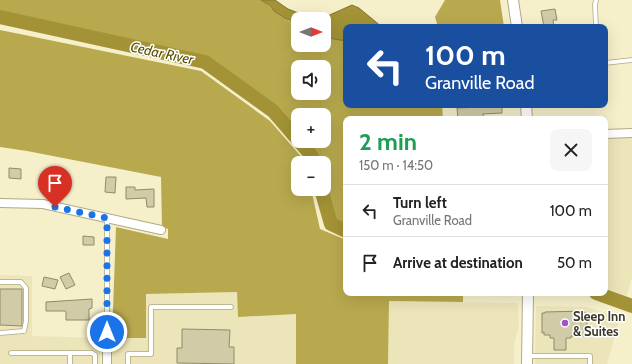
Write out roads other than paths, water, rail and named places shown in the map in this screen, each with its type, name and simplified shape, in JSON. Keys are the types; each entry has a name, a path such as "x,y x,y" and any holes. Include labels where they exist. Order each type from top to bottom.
{"street":[{"path":"513,0 517,24"},
{"path":"608,134 632,133"},
{"path":"0,203 43,204 161,230"},
{"path":"527,360 528,296"},
{"path":"107,348 107,364"}],"lane":[{"path":"596,0 596,24"},
{"path":"608,63 632,60"},
{"path":"107,218 107,348"},
{"path":"0,282 21,282 26,288 26,321 24,331 0,333"},
{"path":"128,364 128,354 151,354 151,308 231,307"},
{"path":"11,353 92,353 95,355 95,364"},
{"path":"70,353 70,364"},
{"path":"527,360 590,356 590,364"}],"waterway":[{"name":"Cedar River","path":"0,17 205,62 273,111 291,132"},
{"name":"Cedar River","path":"305,148 311,156"},
{"name":"Cedar River","path":"323,196 331,224 343,230"},
{"name":"Cedar River","path":"604,296 632,306"}],"place":[{"name":"Sleep Inn & Suites","path":"565,323"}]}
